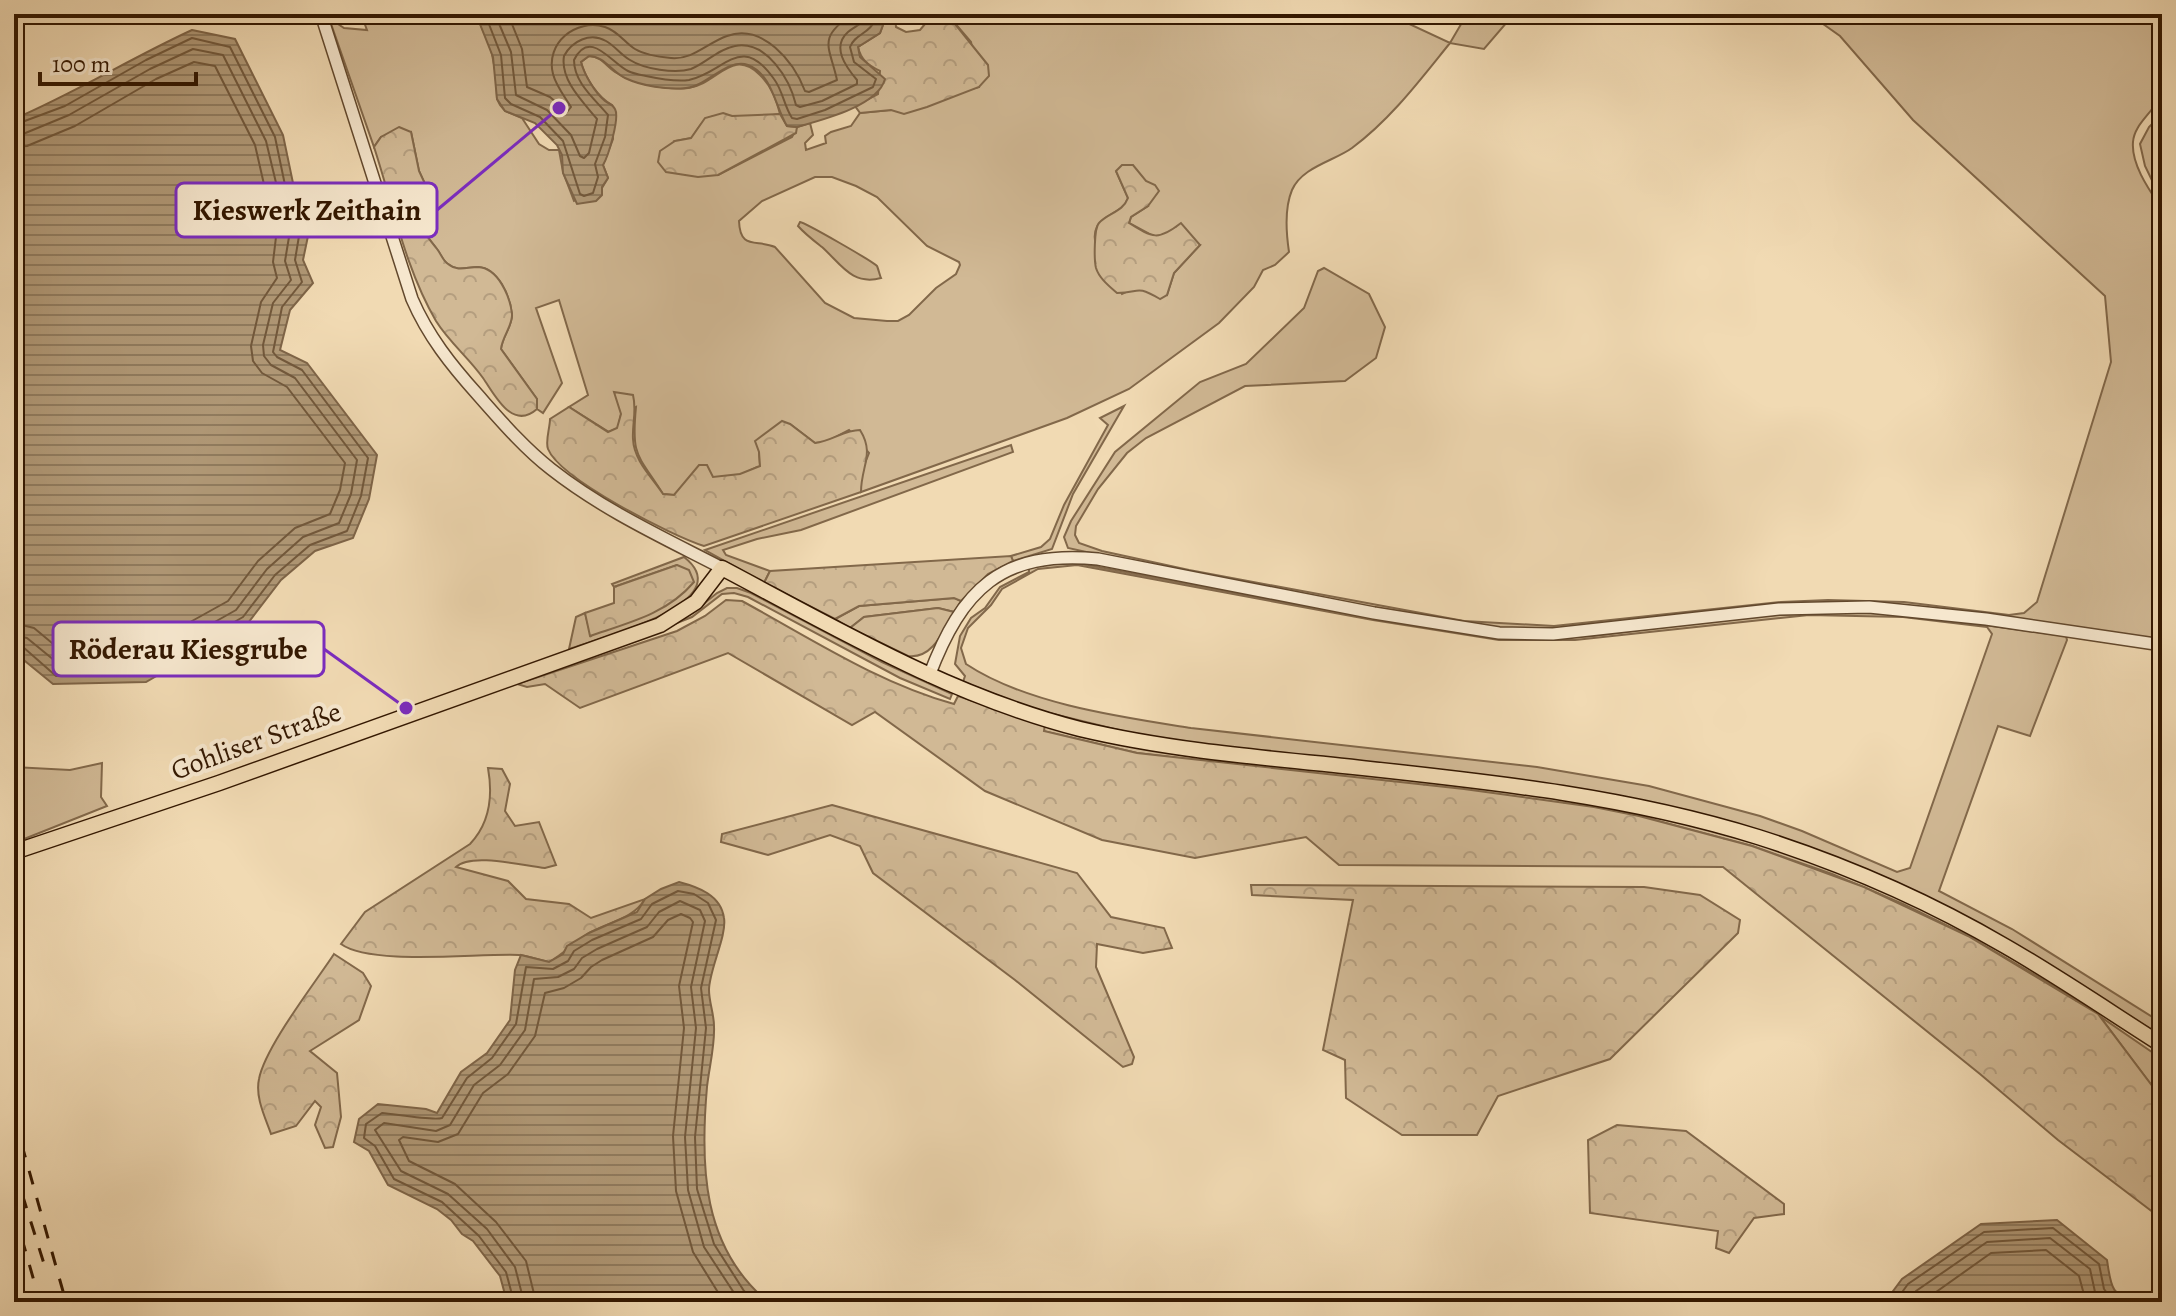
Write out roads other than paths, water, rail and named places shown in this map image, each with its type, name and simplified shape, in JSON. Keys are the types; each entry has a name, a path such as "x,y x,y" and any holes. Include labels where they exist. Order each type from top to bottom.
{"main road":[{"path":"722,568 844,635 929,676 1029,714 1141,741 1233,755 1534,788 1643,807 1757,837 1859,874 1949,916 2048,972 2162,1045"},
{"name":"Gohliser Straße","path":"14,852 219,783 660,625 696,602 722,568"}],"street":[{"path":"321,14 412,299 443,354 497,416 550,468 603,504 722,568"},
{"path":"929,676 952,628 976,592 1008,569 1043,558 1059,557 1098,559 1374,613 1499,633 1553,634 1779,609 1869,607 1986,619 2162,645"}],"water":[{"path":"476,14 887,14 880,33 858,47 860,57 885,79 880,89 861,104 797,127 787,126 763,76 748,65 725,68 694,86 671,88 632,81 599,59 589,56 581,62 585,72 597,93 614,107 616,120 603,165 608,178 602,187 602,195 596,201 577,204 563,173 562,155 557,145 535,123 505,111 497,99 493,57"},
{"path":"192,30 235,39 283,135 298,207 308,236 303,260 313,283 290,310 280,350 307,363 377,455 369,499 353,538 315,551 281,580 248,623 146,682 53,684 14,652 14,119"},
{"path":"679,882 713,898 724,918 709,990 714,1034 705,1117 706,1175 718,1231 730,1256 746,1280 768,1302 507,1302 500,1276 473,1241 437,1209 388,1185 369,1151 354,1142 359,1119 378,1104 437,1113 461,1072 487,1053 510,1020 515,970 521,955 549,962 563,954 567,946 637,912 645,899"},
{"path":"2057,1220 2107,1260 2111,1283 2117,1293 2137,1302 1885,1302 1902,1279 1981,1224"}],"railway":[{"path":"14,1117 66,1302"},
{"path":"14,1168 45,1267"},
{"path":"14,1211 40,1302"},
{"path":"14,1261 27,1302"}],"place":[{"name":"Kieswerk Zeithain","path":"559,108"},
{"name":"Röderau Kiesgrube","path":"406,708"}]}
